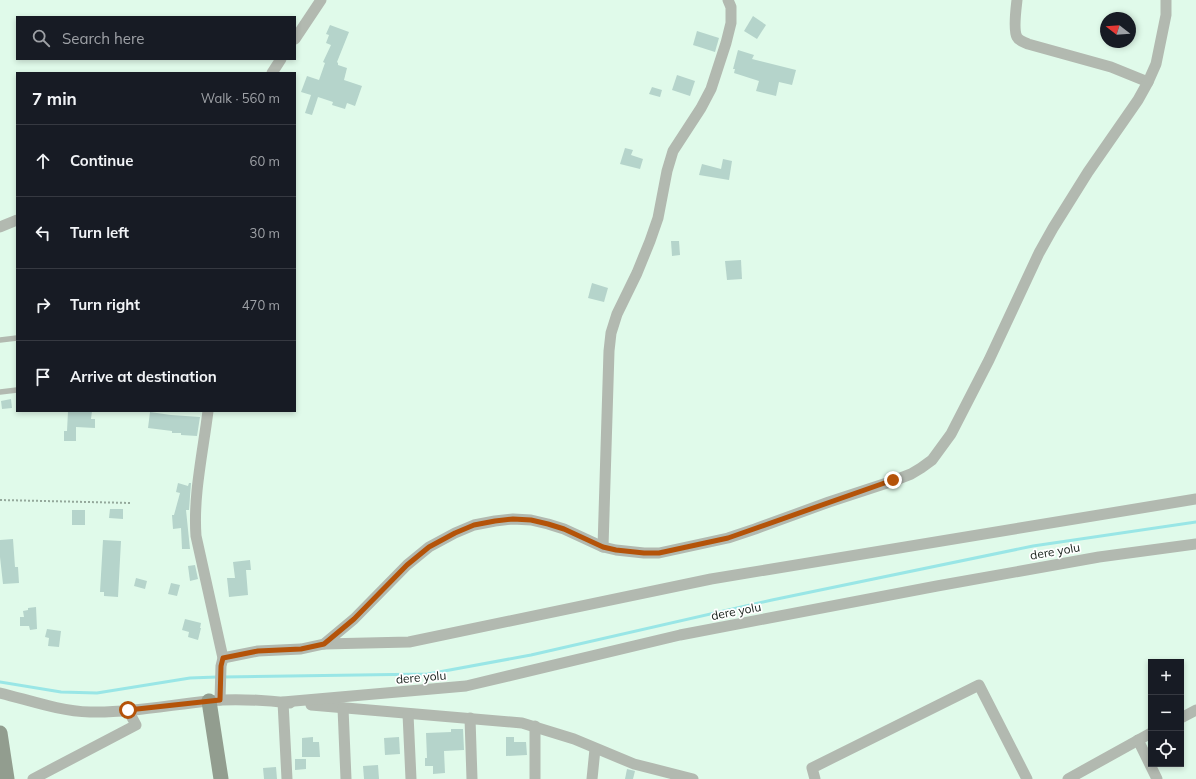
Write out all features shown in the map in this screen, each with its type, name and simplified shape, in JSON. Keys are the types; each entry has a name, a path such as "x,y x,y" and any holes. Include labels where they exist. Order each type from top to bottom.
{"street":[{"path":"296,38 322,0"},
{"path":"603,547 609,352 611,333 617,314 637,273 658,218 667,171 673,151 701,108 711,89 731,23 728,0"},
{"path":"1017,0 1015,32 1021,41 1111,67 1148,82"},
{"path":"324,644 354,619 407,565 429,547 474,525 495,521 531,520 564,529 603,547 628,552 659,553 728,538 910,474 932,460 951,434 989,360 1039,253 1053,228 1088,172 1138,100 1148,82 1156,64 1166,15 1166,0"},
{"path":"273,72 280,60"},
{"path":"0,227 16,220"},
{"path":"208,412 195,521 196,536 222,662 220,684 215,700 220,779"},
{"path":"222,662 258,651 301,649 324,644 409,642 711,579 1196,499"},
{"name":"dere yolu","path":"283,702 466,686 680,635 1092,558 1196,544"},
{"path":"815,779 812,768 979,685 1026,779"},
{"path":"0,693 60,708 89,712 128,710 215,700 244,699 408,714 511,721 535,726 574,739 634,764 692,779"},
{"path":"283,702 287,779"},
{"path":"343,708 346,779"},
{"path":"33,779 136,725 128,710"},
{"path":"1184,716 1196,710"},
{"path":"408,714 410,779"},
{"path":"470,718 472,779"},
{"path":"535,726 535,779"},
{"path":"0,733 7,779"},
{"path":"1068,779 1148,735"},
{"path":"1138,740 1158,779"},
{"path":"592,779 595,749"}],"lane":[{"path":"0,340 16,338"},
{"path":"0,392 16,390"}],"path":[{"path":"0,500 131,503"}],"building":[{"path":"753,16 766,25 757,39 744,31"},
{"path":"330,25 349,32 337,62 338,65 347,68 344,80 362,86 355,106 347,103 345,109 332,105 333,102 318,97 312,115 305,113 311,95 301,92 307,76 319,80 325,63 323,62 331,45 326,43 329,35 326,34"},
{"path":"697,31 719,38 715,52 693,45"},
{"path":"738,50 754,55 752,59 796,70 792,85 779,82 776,96 756,91 759,81 734,73 735,69 733,69"},
{"path":"677,75 695,81 690,96 672,90"},
{"path":"652,87 662,90 660,97 649,94"},
{"path":"625,148 633,150 631,155 643,159 640,169 620,164"},
{"path":"723,159 732,161 729,180 699,175 702,164 721,169"},
{"path":"671,241 679,241 680,255 672,256"},
{"path":"741,260 742,279 727,280 725,261"},
{"path":"592,283 608,288 604,302 588,298"},
{"path":"11,399 12,408 2,409 1,401"},
{"path":"68,412 92,412 91,419 95,419 95,428 76,427 76,441 64,441 64,431 67,431"},
{"path":"150,412 200,417 197,436 181,435 181,433 172,433 172,431 148,428"},
{"path":"178,483 188,486 189,483 191,483 189,510 186,510 190,549 182,549 181,528 173,529 172,515 174,515 180,493 176,492"},
{"path":"110,509 123,509 123,519 109,518"},
{"path":"72,510 85,510 85,525 72,525"},
{"path":"13,539 15,567 18,567 19,583 3,584 0,540"},
{"path":"103,540 121,541 118,597 104,596 104,592 100,592"},
{"path":"250,560 251,570 246,570 248,595 229,597 227,578 235,578 233,562"},
{"path":"195,565 198,579 190,581 188,566"},
{"path":"136,578 147,581 145,589 134,586"},
{"path":"171,583 180,585 177,596 168,594"},
{"path":"36,607 37,629 30,630 29,626 20,626 20,617 24,617 23,611 28,610 28,608"},
{"path":"185,619 201,623 198,640 188,637 189,632 182,630"},
{"path":"47,629 61,631 59,647 48,646 49,638 45,637"},
{"path":"451,729 463,729 464,750 444,751 445,773 433,774 433,766 425,766 425,758 427,758 426,733 451,732"},
{"path":"313,737 313,742 319,742 320,757 302,757 302,738"},
{"path":"399,737 400,754 385,755 384,738"},
{"path":"506,737 514,737 514,742 526,742 527,755 506,756"},
{"path":"295,759 306,759 306,769 295,770"},
{"path":"378,765 379,779 364,779 363,766"},
{"path":"276,767 277,779 264,779 263,768"},
{"path":"627,769 635,771 633,779 625,779"}],"waterway":[{"path":"223,677 428,674 531,655 772,600 1033,546 1196,522"},
{"path":"0,682 61,692 97,693 190,678 217,677"}],"route":[{"path":"128,710 220,700 221,666 223,658 258,651 301,649 324,644 354,619 407,565 429,547 474,525 513,519 531,520 564,529 603,547 616,550 659,553 728,538 893,480"}]}
